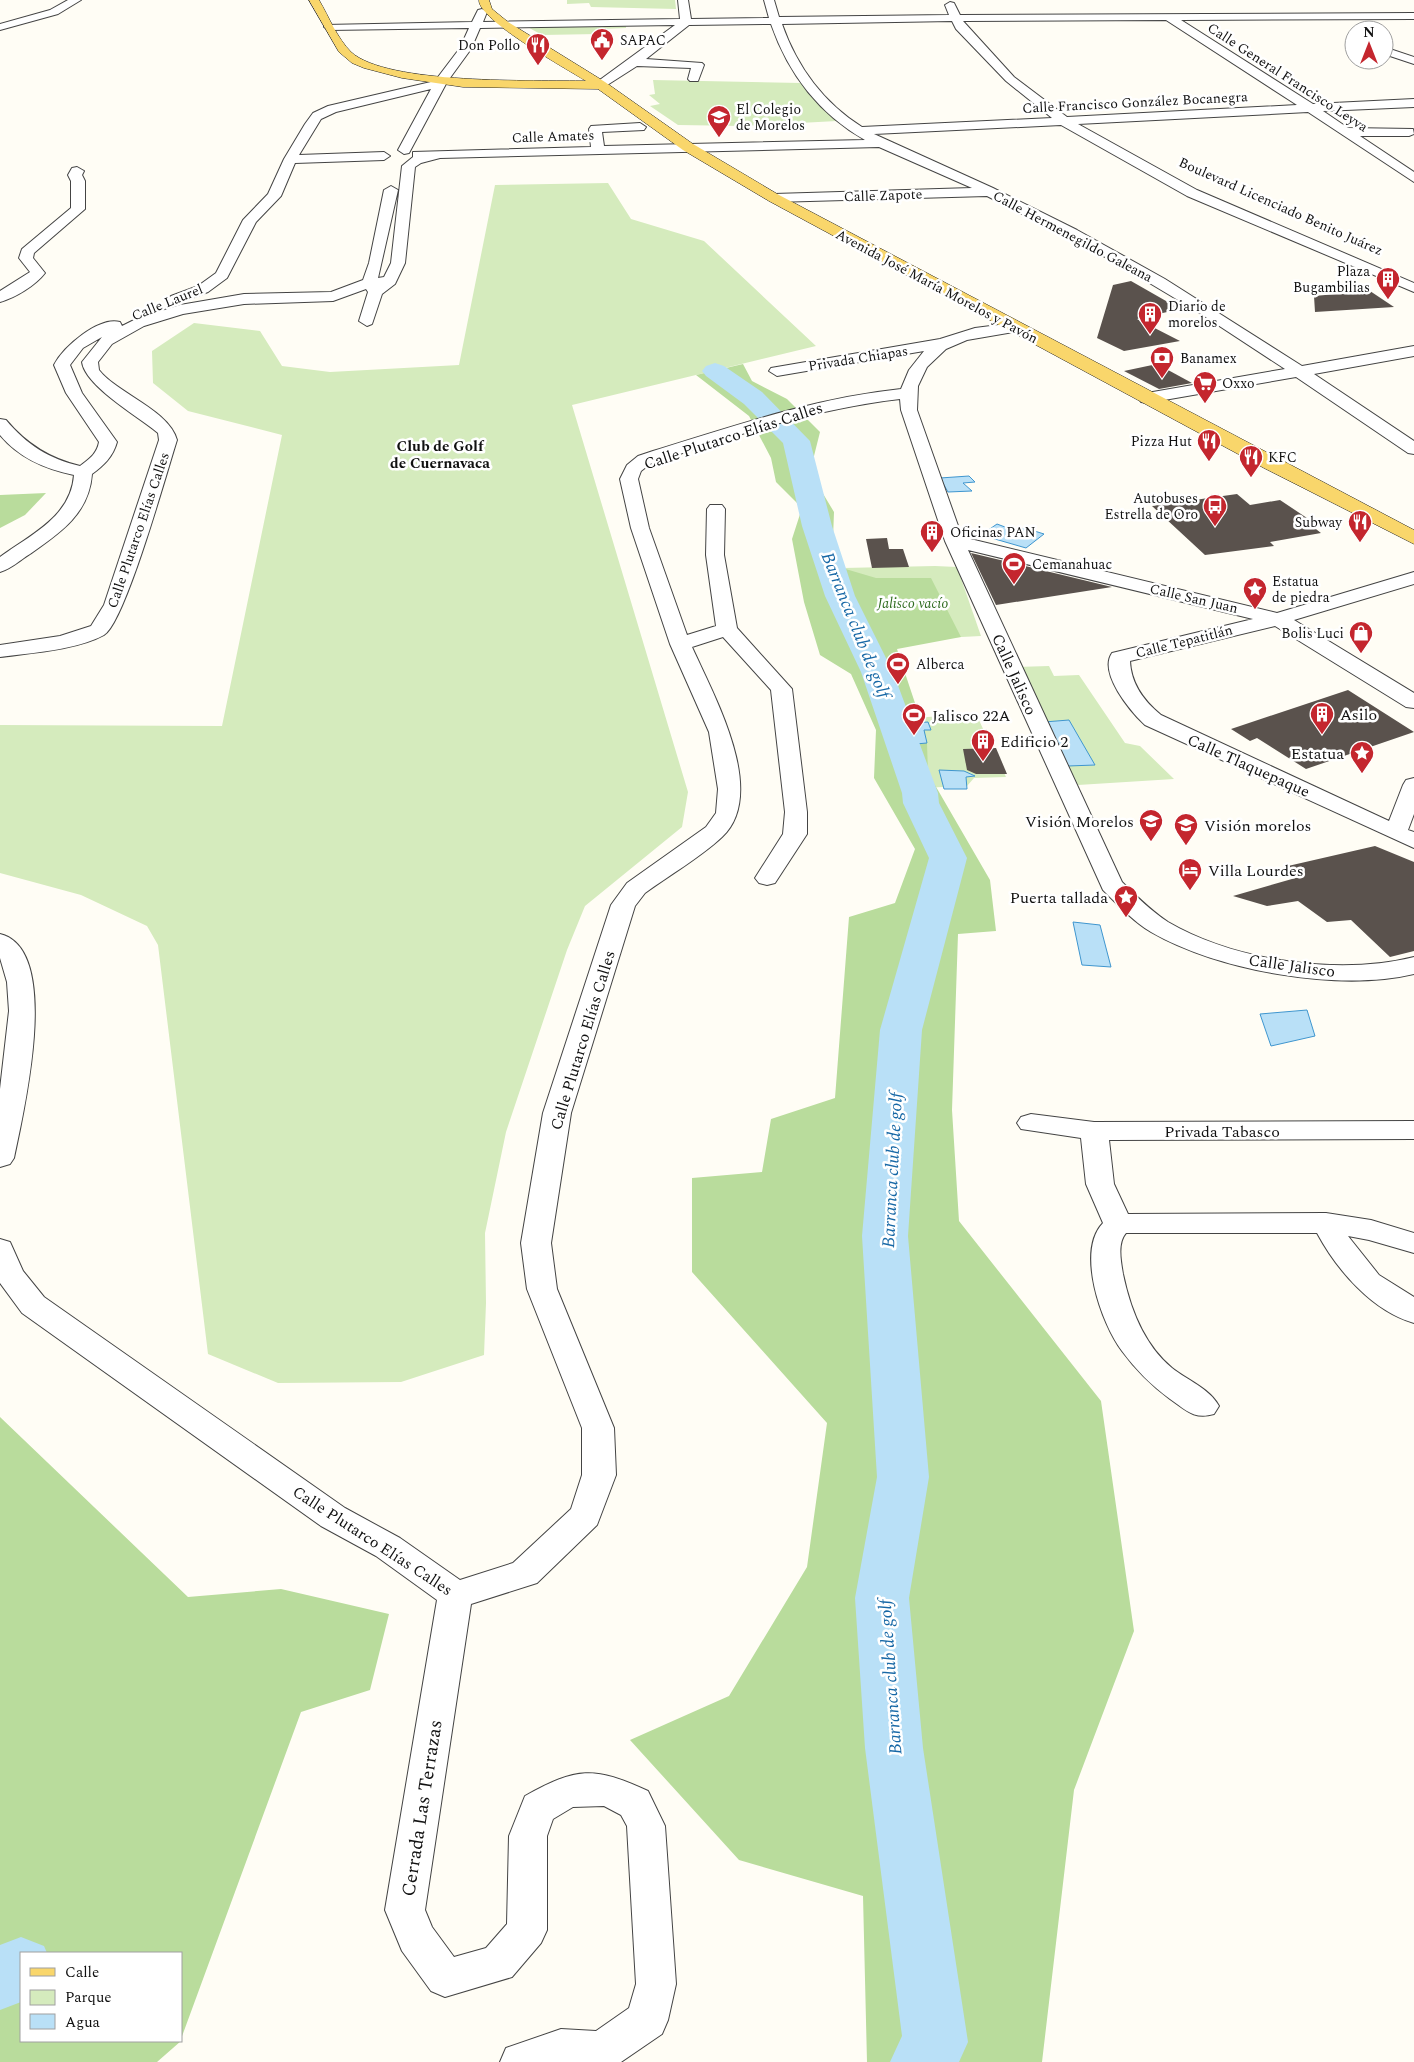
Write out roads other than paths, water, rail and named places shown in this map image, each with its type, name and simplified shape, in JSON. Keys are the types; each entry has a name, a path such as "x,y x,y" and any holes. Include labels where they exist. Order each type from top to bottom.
{"main road":[{"path":"314,0 329,27 349,56 365,64 440,82 601,85"},
{"name":"Avenida José María Morelos y Pavón","path":"484,3 504,24 601,85 688,148 774,198 1014,328 1414,538"}],"street":[{"path":"0,27 54,12 76,0"},
{"path":"683,0 686,22"},
{"name":"Calle Hermenegildo Galeana","path":"769,0 774,21 798,73 825,105 858,131 991,192 1074,234 1149,277 1300,371 1414,449"},
{"name":"Boulevard Licenciado Benito Juárez","path":"948,0 962,18 1024,79 1079,120 1199,192 1414,280"},
{"name":"Boulevard Licenciado Benito Juárez","path":"960,0 967,36 1010,79 1064,121 1199,192 1414,288"},
{"path":"367,321 395,156 440,82 466,49 484,3"},
{"name":"Calle General Francisco Leyva","path":"1153,6 1414,178"},
{"path":"1312,6 1344,26"},
{"path":"1358,16 1364,20"},
{"path":"329,27 962,18 1414,16"},
{"path":"601,85 635,62 686,22"},
{"path":"524,37 549,36"},
{"path":"1394,54 1414,61"},
{"path":"635,62 698,65 694,79"},
{"name":"Calle Laurel","path":"83,472 97,462 107,450 108,442 74,393 62,365 67,354 80,342 127,319 203,289 222,275 250,220 274,196 290,159 317,116 332,110 440,82"},
{"name":"Calle Francisco González Bocanegra","path":"858,131 1414,103"},
{"path":"598,150 595,129 640,127"},
{"path":"1346,132 1409,132"},
{"name":"Calle Amates","path":"395,156 412,159 418,155 439,154 882,142"},
{"path":"1366,146 1395,146"},
{"name":"Calle Plutarco Elías Calles","path":"0,651 63,642 98,630 114,605 168,440 166,432 159,425 97,378 90,370 90,362 106,341 139,323 180,310 244,299 332,296 372,287 390,280 398,263 409,166 417,160 439,154"},
{"path":"290,159 395,156"},
{"path":"1400,169 1414,169"},
{"path":"0,297 30,280 38,273 26,258 27,252 78,209 78,181 75,175 77,171"},
{"name":"Calle Zapote","path":"774,198 991,192"},
{"path":"907,393 911,377 927,356 940,344 973,333 1014,328"},
{"name":"Privada Chiapas","path":"777,371 940,344"},
{"path":"1147,398 1414,351"},
{"name":"Calle Plutarco Elías Calles","path":"0,1249 9,1274 33,1305 333,1517 388,1547 455,1595 525,1573 585,1516 599,1475 598,1428 542,1289 536,1243 557,1113 623,905 636,888 714,832 727,813 729,788 720,732 680,644 640,528 629,479 633,469 644,460 659,455 816,407 875,396 907,393"},
{"name":"Calle Jalisco","path":"907,393 909,410 954,541 1111,885 1131,905 1160,927 1198,946 1268,965 1339,973 1406,968 1414,965"},
{"path":"0,424 13,441 35,457 60,468 83,472 81,494 74,508 52,529 0,566"},
{"path":"716,509 715,555 727,629 781,689 796,812 794,834 767,878"},
{"name":"Calle San Juan","path":"954,541 1278,619 1414,702"},
{"name":"Calle Tepatitlán","path":"1119,657 1278,619 1414,578"},
{"path":"680,644 727,629"},
{"name":"Calle Tlaquepaque","path":"1119,657 1119,672 1137,708 1153,720 1405,836"},
{"path":"1405,836 1414,785"},
{"path":"0,941 5,944 20,969 23,1010 10,1058 0,1158"},
{"name":"Privada Tabasco","path":"1031,1124 1094,1131 1414,1130"},
{"path":"1094,1131 1100,1184 1118,1224"},
{"path":"1203,1406 1159,1375 1132,1342 1113,1299 1105,1258 1109,1234 1118,1224 1146,1222 1326,1223 1371,1230 1414,1243"},
{"path":"1326,1223 1337,1243 1368,1282 1414,1312"},
{"name":"Cerrada Las Terrazas","path":"455,1595 405,1910 416,1938 445,1978 498,1964 527,1930 528,1836 538,1808 568,1791 607,1790 635,1803 646,1826 656,1984 647,2020 597,2056 561,2049 521,2062"}],"water":[{"path":"969,476 975,482 963,483 972,491 948,492 940,478"},
{"path":"997,524 1013,530 1025,528 1044,534 1026,548 981,535"},
{"path":"1069,720 1095,765 1068,766 1044,722"},
{"name":"Jalisco 22A","path":"928,722 931,730 924,730 927,743 904,745 899,724"},
{"path":"939,770 964,771 975,776 966,777 967,789 944,789"},
{"path":"1073,922 1100,925 1111,967 1082,965"},
{"path":"1307,1010 1315,1036 1271,1046 1260,1014"}],"waterway":[{"name":"Barranca club de golf","path":"715,371 753,398 796,441 817,526 840,596 877,672 920,793 921,803 948,858 929,921 901,1030 885,1236 903,1477 882,1598 894,1748 935,2042 923,2062"},
{"path":"0,1980 20,1968"}],"place":[{"name":"SAPAC","path":"602,61"},
{"name":"Don Pollo","path":"538,66"},
{"name":"El Colegio de Morelos","path":"719,138"},
{"name":"Plaza Bugambilias","path":"1388,300"},
{"name":"Diario de morelos","path":"1150,335"},
{"name":"Banamex","path":"1162,379"},
{"name":"Oxxo","path":"1205,404"},
{"name":"Pizza Hut","path":"1209,462"},
{"name":"KFC","path":"1251,478"},
{"name":"Autobuses Estrella de Oro","path":"1215,527"},
{"name":"Subway","path":"1360,543"},
{"name":"Oficinas PAN","path":"932,553"},
{"name":"Cemanahuac","path":"1014,585"},
{"name":"Estatua de piedra","path":"1255,610"},
{"name":"Bolis Luci","path":"1361,654"},
{"name":"Alberca","path":"898,685"},
{"name":"Asilo","path":"1322,735"},
{"name":"Jalisco 22A","path":"914,736"},
{"name":"Edificio 2","path":"983,762"},
{"name":"Estatua","path":"1362,774"},
{"name":"Visión Morelos","path":"1151,842"},
{"name":"Visión morelos","path":"1186,846"},
{"name":"Villa Lourdes","path":"1190,891"},
{"name":"Puerta tallada","path":"1126,918"}],"district":[{"name":"Club de Golf de Cuernavaca","path":"440,454"}],"park label":[{"name":"Jalisco vacío","path":"913,603"}]}
